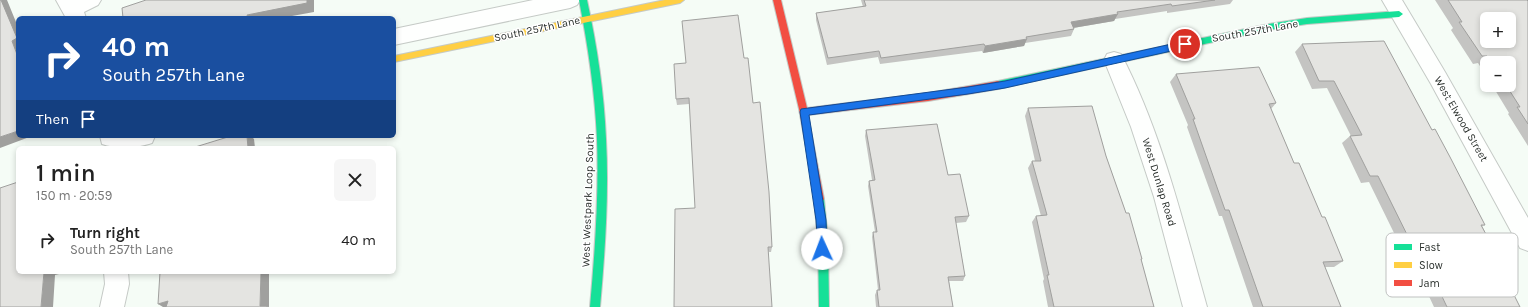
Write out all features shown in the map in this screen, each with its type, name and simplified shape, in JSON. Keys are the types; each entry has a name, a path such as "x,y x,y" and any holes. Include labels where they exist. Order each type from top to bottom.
{"street":[{"path":"71,9 92,0"},
{"name":"South 257th Lane","path":"396,37 570,0"},
{"name":"West Westpark Loop South","path":"583,0 597,76 603,140 602,226 594,307"},
{"name":"South 257th Lane","path":"396,59 680,0"},
{"path":"777,0 788,37 804,112 821,220 824,307"},
{"name":"South 257th Lane","path":"804,112 968,91 1268,27 1396,7"},
{"name":"West Elwood Street","path":"1396,7 1468,131 1528,240"},
{"name":"West Dunlap Road","path":"1114,60 1142,127 1165,197 1195,307"},
{"path":"111,139 122,138"},
{"path":"112,307 117,284 116,274"}],"building":[{"path":"1,0 16,36 16,39 12,41 16,52 16,132 0,137"},
{"path":"146,0 307,0 307,3 247,16 123,16 122,8"},
{"path":"864,0 1215,0 1172,6 1171,4 1117,12 1118,14 1071,22 1074,29 985,46 984,44 881,58 879,51 828,58 816,13 866,6"},
{"path":"1448,0 1528,1 1528,124 1517,107 1520,107 1510,92 1516,92 1516,56 1482,56 1459,22 1462,22"},
{"path":"738,15 744,58 748,58 753,103 760,102 769,192 772,247 768,247 772,307 674,307 675,209 695,208 689,98 676,99 674,64 686,63 682,21"},
{"path":"1384,41 1432,130 1435,129 1450,157 1485,225 1481,225 1485,233 1406,233 1378,176 1370,176 1350,136 1362,135 1334,81 1319,81 1302,44"},
{"path":"1259,67 1276,103 1269,104 1294,163 1299,163 1322,217 1325,217 1343,261 1323,262 1341,307 1263,307 1229,210 1225,210 1193,119 1195,119 1176,74"},
{"path":"1092,106 1106,156 1126,213 1129,213 1154,307 1054,307 1047,275 1049,275 1036,216 1047,215 1032,161 1041,161 1028,108"},
{"path":"937,124 948,175 960,174 969,216 955,217 965,276 948,277 953,307 879,307 877,290 880,290 873,232 877,232 869,181 875,180 866,130"},
{"path":"224,138 247,138 248,146 198,146"},
{"path":"16,183 16,274 44,274 41,307 0,307 0,188"},
{"path":"160,274 261,274 260,306 267,307 166,307 168,301 158,304"},
{"path":"1442,297 1515,297 1520,307 1447,307"}],"traffic: fast":[{"path":"583,0 599,100 602,163 602,211 595,307"},
{"path":"998,85 1269,27 1307,21 1399,14"},
{"path":"819,199 823,240 824,307"}],"traffic: slow":[{"path":"396,59 680,0"}],"traffic: jam":[{"path":"777,0 803,109 819,199"},
{"path":"805,112 928,97 998,85"}],"route":[{"path":"822,249 821,220 804,112 968,91 1185,44"}]}
